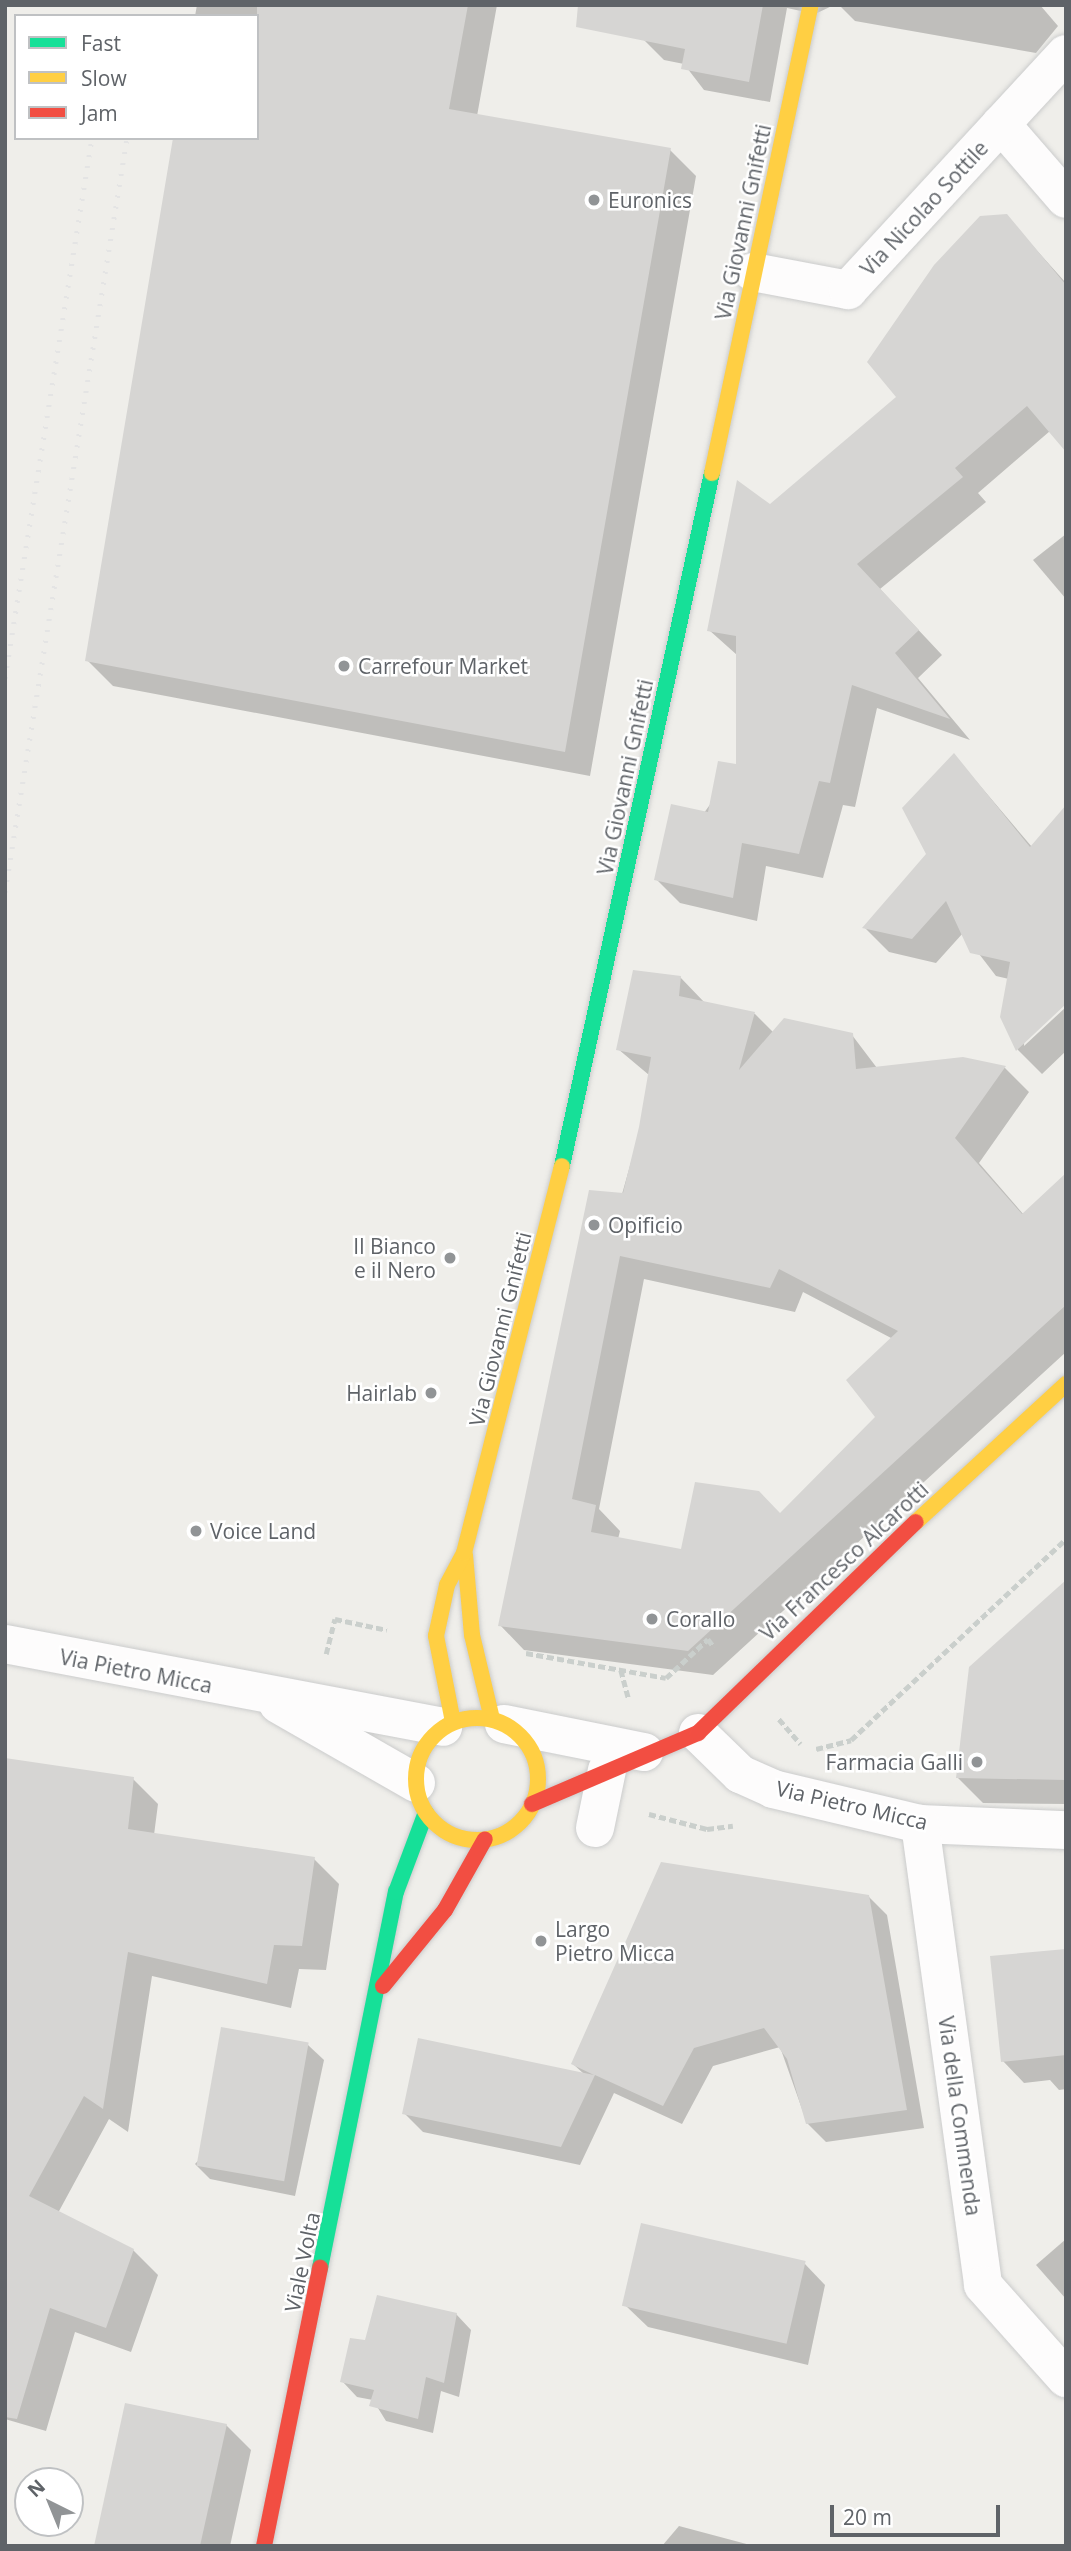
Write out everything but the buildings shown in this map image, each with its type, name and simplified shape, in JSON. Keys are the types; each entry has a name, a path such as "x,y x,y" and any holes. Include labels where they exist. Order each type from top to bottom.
{"street":[{"name":"Via Giovanni Gnifetti","path":"448,1725 436,1636 447,1585 464,1553 586,1071 811,5"},
{"name":"Via Nicolao Sottile","path":"753,272 848,290 1066,54"},
{"path":"1001,124 1066,199"},
{"name":"Via Francesco Alcarotti","path":"644,1752 698,1733 788,1641 1066,1384"},
{"name":"Via Giovanni Gnifetti","path":"464,1553 472,1635 498,1722"},
{"name":"Via Pietro Micca","path":"5,1644 267,1697 448,1725"},
{"name":"Via Pietro Micca","path":"267,1697 421,1797"},
{"path":"498,1722 536,1761 532,1804"},
{"path":"498,1722 644,1752 532,1804 514,1827 485,1839 452,1835 421,1797 423,1748 448,1725 498,1722"},
{"name":"Via Pietro Micca","path":"698,1733 740,1774 773,1788 920,1824 1066,1830"},
{"path":"595,1828 607,1770"},
{"name":"Viale Volta","path":"264,2546 382,1987 396,1892 421,1797"},
{"name":"Via della Commenda","path":"920,1824 983,2285 1066,2378"},
{"name":"Viale Volta","path":"382,1987 445,1910 485,1839"}],"path":[{"path":"775,1715 811,1755 823,1743 851,1740 1066,1539"},
{"path":"325,1659 335,1619 395,1631"},
{"path":"519,1652 666,1678 708,1639"},
{"path":"621,1670 632,1715"},
{"path":"638,1811 707,1829 733,1826 743,1817"}],"railway":[{"path":"112,14 113,5"},
{"path":"146,14 148,5"},
{"path":"5,678 92,140"},
{"path":"5,892 127,140"}],"traffic: fast":[{"path":"562,1166 712,473"},
{"path":"320,2268 396,1892 426,1812"}],"traffic: slow":[{"path":"712,473 811,5"},
{"path":"453,1722 436,1636 447,1585 464,1553 562,1166"},
{"path":"916,1522 1066,1384"},
{"path":"465,1555 472,1635 492,1719"},
{"path":"477,1718 500,1723 520,1736 533,1756 538,1779 533,1802 520,1822 500,1835 477,1840 454,1835 434,1822 421,1802 416,1779 421,1756 434,1736 454,1723 477,1718"}],"traffic: jam":[{"path":"532,1804 698,1733 916,1522"},
{"path":"383,1986 445,1910 485,1839"},
{"path":"264,2546 320,2268"}],"place":[{"name":"Euronics","path":"594,200"},
{"name":"Carrefour Market","path":"344,666"},
{"name":"Opificio","path":"594,1225"},
{"name":"Il Bianco e il Nero","path":"450,1258"},
{"name":"Hairlab","path":"431,1393"},
{"name":"Voice Land","path":"196,1531"},
{"name":"Corallo","path":"652,1619"},
{"name":"Farmacia Galli","path":"977,1762"},
{"name":"Largo Pietro Micca","path":"541,1941"}]}
